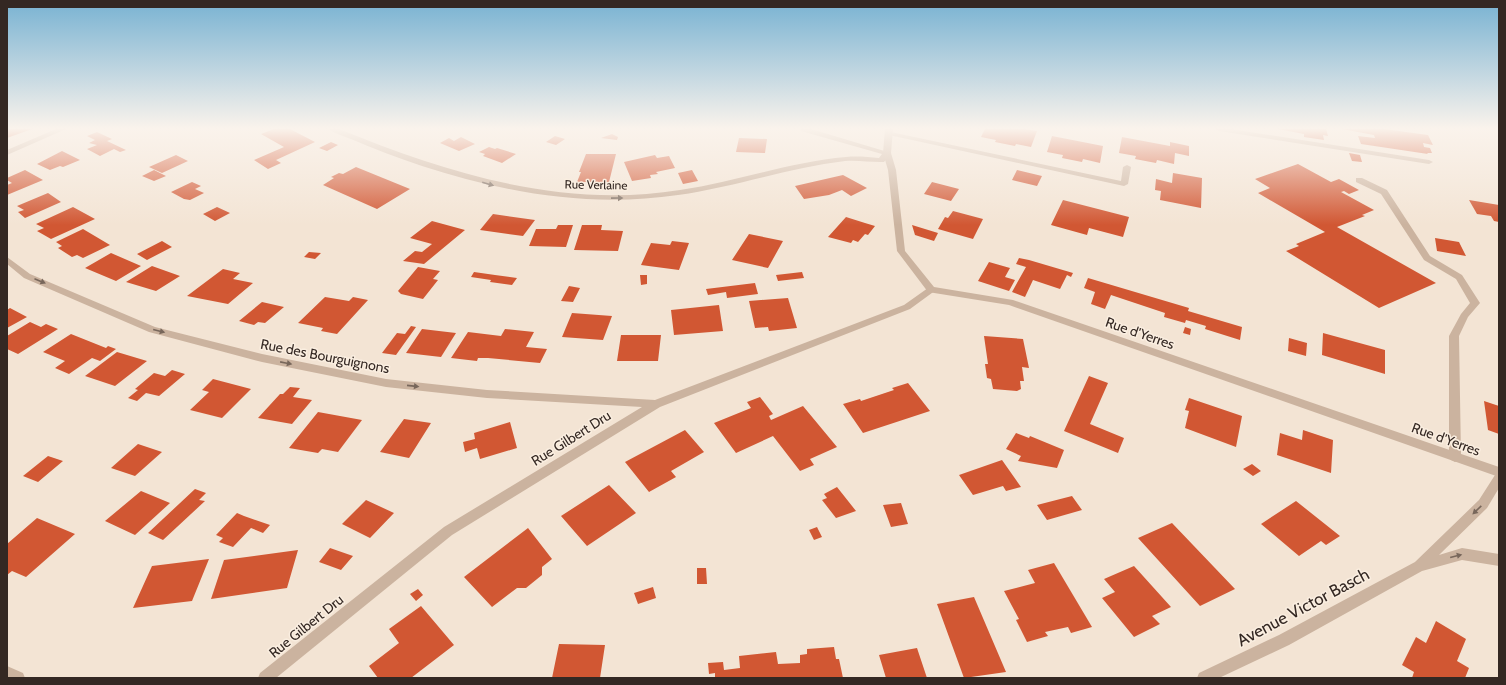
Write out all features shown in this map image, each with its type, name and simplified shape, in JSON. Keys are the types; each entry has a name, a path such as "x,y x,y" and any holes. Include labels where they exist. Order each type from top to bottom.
{"street":[{"name":"Rue Verlaine","path":"418,161 491,185 536,194 582,199 632,198 678,193 836,161"},
{"path":"889,161 892,170 901,251 931,290"},
{"path":"1022,161 1124,184 1127,167"},
{"path":"1421,161 1428,162"},
{"path":"1360,180 1384,192 1428,258 1459,277 1475,304 1464,316 1454,336 1455,457"},
{"name":"Rue des Bourguignons","path":"7,260 27,276 152,330 262,358 386,383 487,394 656,404"},
{"name":"Rue Gilbert Dru","path":"265,678 448,531 656,404 907,307 931,290"},
{"name":"Rue d'Yerres","path":"931,290 1010,302 1499,472"},
{"name":"Avenue Victor Basch","path":"1419,566 1482,504 1499,478"},
{"name":"Avenue Victor Basch","path":"1204,678 1284,640 1419,566 1462,554 1499,560"},
{"path":"7,672 18,678"}],"building":[{"path":"43,161 78,161 50,170 37,164"},
{"path":"163,161 188,161 162,173 149,167"},
{"path":"256,161 278,161 281,163 268,169"},
{"path":"583,161 614,161 609,182 577,182 581,172 579,172"},
{"path":"671,161 675,168 656,172 658,174 650,175 651,178 632,181 624,162"},
{"path":"1145,161 1157,161 1156,163"},
{"path":"1161,161 1174,161 1174,164"},
{"path":"1298,164 1331,182 1339,179 1359,190 1349,194 1344,191 1341,192 1374,210 1362,215 1365,216 1337,227 1436,283 1379,308 1286,251 1299,246 1296,244 1325,232 1258,193 1270,188 1255,179"},
{"path":"356,167 410,189 377,209 323,185 334,178 331,177 339,173 343,174"},
{"path":"25,170 43,180 7,195 7,185 12,183 7,180 7,178"},
{"path":"154,170 166,176 154,181 142,176"},
{"path":"692,170 698,181 683,184 678,173"},
{"path":"1017,170 1042,176 1037,186 1012,180"},
{"path":"1173,173 1202,178 1201,208 1160,200 1161,191 1155,190 1156,179 1172,183"},
{"path":"843,175 867,188 851,196 842,190 829,195 804,199 795,186"},
{"path":"192,182 201,186 195,189 204,193 190,200 184,199 171,192"},
{"path":"932,182 959,189 951,201 924,194"},
{"path":"48,193 61,202 25,218 18,212 24,210 17,206"},
{"path":"1063,200 1129,217 1123,237 1089,228 1087,235 1051,225"},
{"path":"1469,200 1499,205 1499,222 1494,221 1491,216 1477,214"},
{"path":"73,207 95,219 51,239 37,231 44,228 36,224"},
{"path":"217,207 230,213 215,221 203,214"},
{"path":"953,211 983,219 973,239 938,229 945,217 948,218"},
{"path":"493,214 535,220 523,236 480,230"},
{"path":"846,217 875,226 868,235 865,234 858,242 853,240 851,243 828,237"},
{"path":"432,221 465,230 424,264 403,261 415,251 422,252 432,244 410,238"},
{"path":"558,225 573,225 566,247 529,246 536,229 556,229"},
{"path":"582,225 602,225 601,230 623,231 618,251 574,250"},
{"path":"912,225 938,233 934,241 915,235"},
{"path":"83,229 110,245 83,258 77,255 72,257 58,248 62,246 56,242"},
{"path":"749,234 783,241 768,268 732,260"},
{"path":"1435,238 1459,242 1466,256 1437,251"},
{"path":"162,241 172,247 147,260 137,254"},
{"path":"672,241 689,243 679,270 641,265 651,243 670,245"},
{"path":"309,252 321,253 315,259 304,257"},
{"path":"111,253 141,266 116,281 85,268"},
{"path":"1019,258 1073,273 1071,277 1067,275 1060,289 1033,280 1025,297 1012,292 1026,267 1016,264"},
{"path":"989,262 1010,268 1005,277 1015,280 1009,291 978,281"},
{"path":"152,266 180,276 156,291 126,282"},
{"path":"418,267 440,271 433,279 438,280 423,299 401,294 398,291"},
{"path":"223,269 240,273 233,279 253,283 228,304 187,296"},
{"path":"474,272 517,278 512,285 490,282 491,280 471,277"},
{"path":"802,272 804,278 778,281 776,275"},
{"path":"640,275 647,275 647,284 641,285"},
{"path":"1088,278 1189,308 1188,311 1242,327 1240,340 1205,329 1206,326 1186,320 1185,323 1164,317 1165,313 1111,295 1105,309 1091,304 1095,292 1084,288"},
{"path":"755,283 758,294 727,298 726,292 708,295 706,289"},
{"path":"569,286 580,288 573,302 561,301"},
{"path":"325,297 349,301 353,297 368,300 337,334 321,331 323,328 298,323"},
{"path":"788,298 797,328 769,331 768,327 755,328 749,301"},
{"path":"262,302 284,307 265,323 258,322 254,325 239,321"},
{"path":"719,305 723,331 674,335 671,310"},
{"path":"10,308 27,317 7,328 7,310"},
{"path":"572,313 612,316 603,340 562,337"},
{"path":"30,322 41,327 46,324 58,329 18,354 7,349 7,336"},
{"path":"411,326 416,327 396,355 382,353 397,333 405,334"},
{"path":"1185,327 1191,329 1190,335 1183,333"},
{"path":"422,329 456,333 441,357 406,353"},
{"path":"505,329 534,332 526,347 547,349 540,363 488,358 478,358 477,361 451,358 468,332 501,336"},
{"path":"1323,333 1385,350 1385,374 1322,355"},
{"path":"71,334 106,348 108,346 116,349 100,361 92,358 69,374 55,368 65,361 43,352"},
{"path":"621,335 661,335 658,361 617,361"},
{"path":"984,336 1023,339 1029,368 1022,367 1024,381 1020,381 1021,389 1017,391 993,389 991,379 987,378 985,364 988,364"},
{"path":"1289,338 1307,343 1306,356 1288,351"},
{"path":"117,352 147,361 115,386 85,376"},
{"path":"172,370 185,374 159,396 146,393 137,401 128,398 138,390 135,389 154,373 165,376"},
{"path":"1089,376 1108,383 1090,424 1124,438 1118,453 1064,431"},
{"path":"213,379 251,389 222,418 190,410 209,392 202,390"},
{"path":"908,383 930,411 863,433 843,404 860,399 861,401 894,390 892,388"},
{"path":"290,387 300,388 293,397 312,400 292,424 258,418 280,394 283,394"},
{"path":"760,397 773,414 769,416 771,420 803,406 837,447 810,459 814,465 800,471 773,436 736,453 714,423 751,408 747,402"},
{"path":"1189,398 1242,416 1236,447 1185,428 1189,411 1185,410"},
{"path":"1484,401 1499,406 1499,434 1488,430"},
{"path":"318,412 362,420 338,452 322,449 318,453 289,448"},
{"path":"404,419 431,423 409,458 380,452"},
{"path":"510,422 517,448 480,459 477,448 465,452 463,442 475,439 474,433"},
{"path":"685,430 704,452 671,471 676,477 649,492 625,462"},
{"path":"1303,430 1333,440 1331,473 1277,455 1280,433 1302,440"},
{"path":"1016,433 1029,438 1030,436 1064,450 1057,468 1018,461 1021,456 1006,449"},
{"path":"138,444 162,452 135,476 111,468"},
{"path":"48,456 63,461 38,482 23,476"},
{"path":"1002,460 1021,487 1006,491 1003,486 973,495 959,475"},
{"path":"1252,464 1261,471 1253,476 1243,469"},
{"path":"609,485 636,513 587,546 561,516"},
{"path":"837,487 856,511 836,518 822,500 827,498 824,494"},
{"path":"195,489 206,493 199,500 205,501 163,540 148,533"},
{"path":"141,491 170,503 135,535 105,521"},
{"path":"1072,496 1082,510 1047,520 1037,505"},
{"path":"366,500 394,513 370,538 342,524"},
{"path":"1296,501 1340,536 1326,545 1321,541 1299,556 1261,524"},
{"path":"901,503 908,524 891,527 883,505"},
{"path":"237,513 270,525 263,533 251,528 233,547 219,542 223,538 216,535"},
{"path":"37,518 75,534 26,577 12,571 7,575 7,544"},
{"path":"1172,523 1235,589 1200,606 1138,538"},
{"path":"817,527 822,537 814,540 809,530"},
{"path":"528,528 552,559 542,567 542,575 526,588 517,588 492,607 464,577"},
{"path":"330,548 353,556 341,570 319,562"},
{"path":"298,550 287,588 211,599 224,560"},
{"path":"209,559 192,601 133,608 152,566"},
{"path":"1054,563 1092,627 1071,633 1068,627 1045,632 1048,636 1027,642 1016,620 1019,619 1004,591 1035,583 1028,570"},
{"path":"1134,566 1171,607 1152,616 1160,624 1134,637 1102,598 1115,592 1104,579"},
{"path":"697,568 706,568 707,584 697,584"},
{"path":"653,587 656,598 638,604 634,593"},
{"path":"418,589 423,595 416,601 410,594"},
{"path":"974,597 1006,672 964,678 937,604"},
{"path":"421,606 454,645 411,678 378,678 369,666 399,643 389,629"},
{"path":"1436,621 1466,639 1457,661 1469,668 1465,678 1412,678 1414,672 1402,665 1416,637 1426,643"},
{"path":"559,644 605,645 600,678 552,678"},
{"path":"834,647 836,659 839,659 843,678 715,678 715,673 709,674 708,663 723,662 724,670 740,668 739,656 776,652 778,664 800,663 800,655 807,654 807,649"},
{"path":"917,648 927,678 886,678 879,655"}]}
